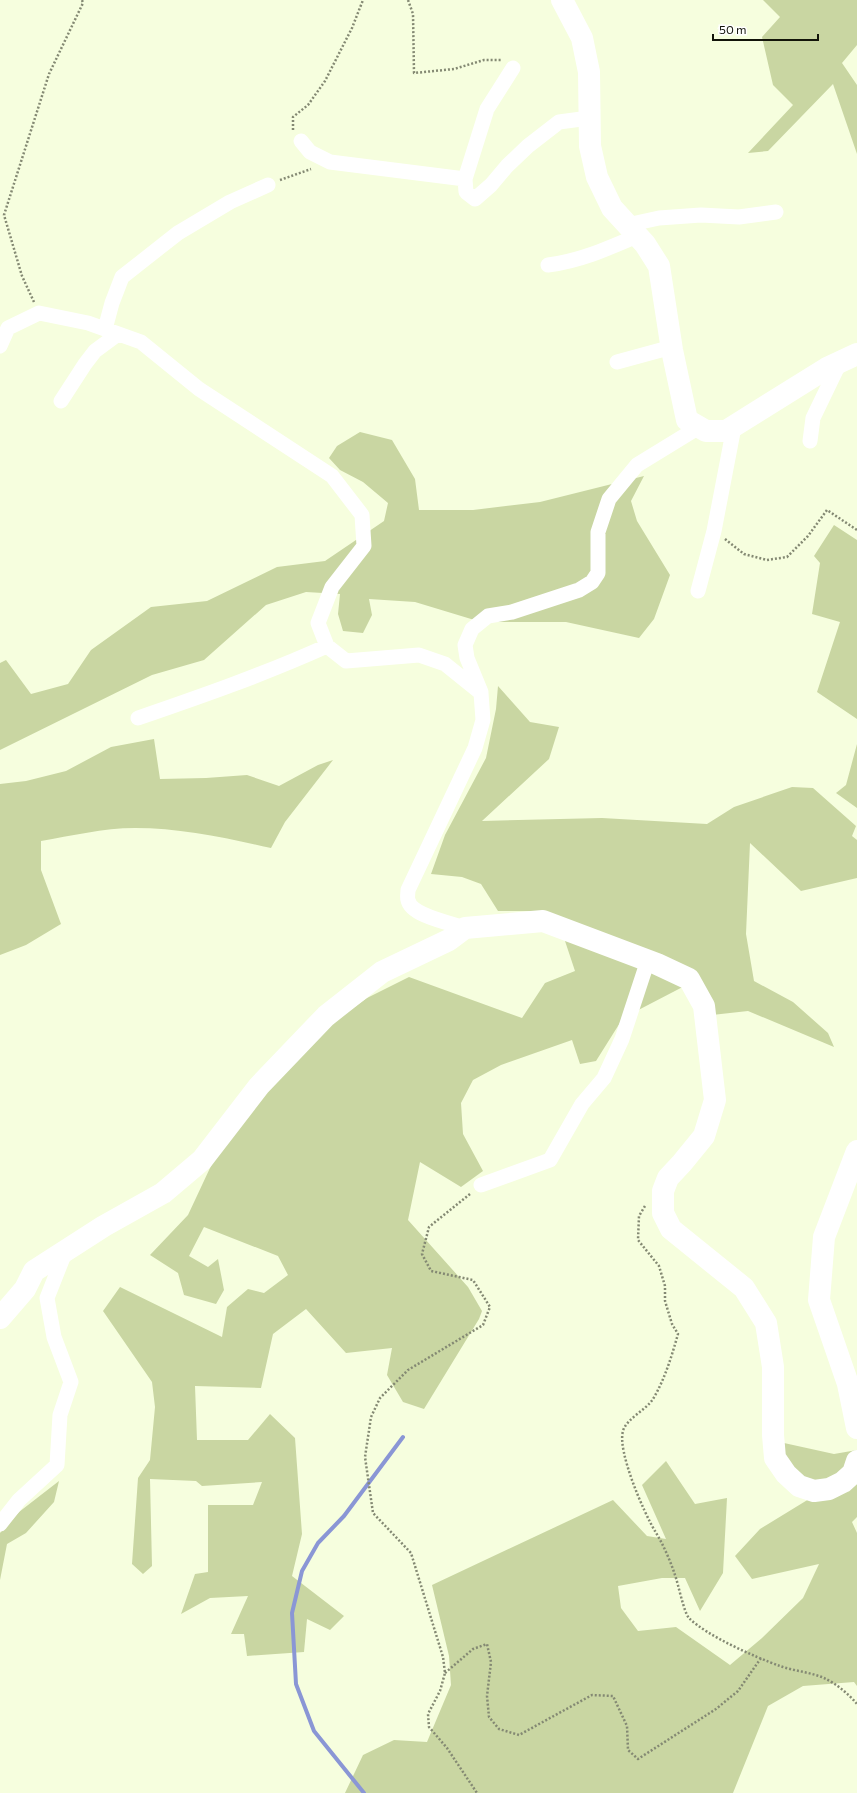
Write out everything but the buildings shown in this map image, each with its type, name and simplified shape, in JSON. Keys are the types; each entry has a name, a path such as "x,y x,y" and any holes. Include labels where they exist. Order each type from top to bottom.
{"street":[{"path":"562,0 582,38 589,72 590,146 597,177 612,208 645,244 659,266 672,347 687,420 706,431 726,431 827,368 849,358"},
{"path":"513,68 487,109 465,180 466,192 475,199 491,185 507,166 528,146 560,122 589,118"},
{"path":"301,141 310,152 330,162 465,180"},
{"path":"61,402 85,364 112,332 112,303 122,277 178,233 230,202 268,185"},
{"path":"548,265 563,263 600,252 632,230 673,217 701,215 739,217 776,212"},
{"path":"0,346 8,328 39,313 88,323 141,342 199,389 332,476 362,515 364,546 332,587 318,623 327,646 346,661 419,656 445,664 482,693"},
{"path":"617,362 672,347"},
{"path":"810,441 814,418 849,358"},
{"path":"699,427 637,465 609,499 598,532 598,573 592,582 579,590 512,612 488,616 472,629 465,645 467,658 482,693 483,720 475,748 408,890 408,901 414,910 426,916 465,928 543,920 648,960 690,979 704,1006 715,1100 704,1136 682,1164 668,1178 663,1191 663,1213 671,1229 744,1288 766,1323 773,1367 772,1435 775,1458 786,1474 799,1486 814,1491 829,1489 843,1482 853,1473 857,1461"},
{"path":"698,591 714,531 734,427"},
{"path":"138,718 232,686 286,665 327,646"},
{"path":"0,1318 25,1289 34,1271 104,1226 163,1193 202,1160 259,1086 326,1016 382,972 449,940 465,928"},
{"path":"481,1185 550,1160 582,1104 604,1078 622,1039 648,960"},
{"path":"857,1151 824,1237 819,1300 848,1384 857,1428"},
{"path":"0,1524 19,1500 57,1465 60,1415 71,1382 54,1337 47,1298 66,1250"}],"path":[{"path":"39,313 22,276 4,214 50,74 83,3 82,0"},
{"path":"301,141 293,134 293,117 308,105 325,81 352,28 363,0"},
{"path":"408,0 413,14 414,73 454,69 484,60 506,60 512,63 513,68"},
{"path":"268,185 330,162"},
{"path":"714,531 744,554 767,560 787,557 808,536 827,510 857,530"},
{"path":"477,1793 447,1748 429,1727 428,1714 440,1691 445,1673 443,1657 411,1553 373,1513 365,1457 371,1417 380,1398 408,1370 483,1325 490,1307 472,1280 431,1271 422,1254 429,1227 481,1185"},
{"path":"647,1202 639,1216 638,1240 659,1266 665,1286 665,1301 672,1324 678,1334 672,1356 654,1398 646,1408 628,1423 623,1431 622,1445 624,1455 647,1518 660,1540 674,1573 688,1617 707,1632 761,1658 780,1666 824,1678 852,1698 857,1704"},
{"path":"445,1673 473,1650 487,1644 491,1662 487,1696 489,1718 499,1729 520,1735 592,1695 613,1696 627,1726 628,1750 638,1759 664,1744 716,1709 738,1691 761,1658"}],"green space":[{"path":"763,0 857,0 857,45 842,63 857,85 857,154 833,84 768,151 748,153 793,105 773,85 762,37 780,17"},
{"path":"360,432 392,440 415,479 419,510 473,510 540,502 644,476 631,501 637,521 670,575 654,619 639,638 566,622 481,622 415,602 369,599 372,615 363,633 343,631 338,614 340,594 306,592 266,605 204,660 152,675 0,750 0,663 6,660 31,694 68,684 91,650 151,607 207,601 277,567 325,561 384,521 388,503 363,482 340,470 329,458 337,446"},
{"path":"834,525 857,540 857,719 817,692 840,622 812,614 820,563 814,556"},
{"path":"498,686 530,722 559,727 549,759 482,821 602,818 707,824 734,807 792,787 813,788 856,826 852,836 857,840 857,878 801,891 750,843 746,934 754,981 793,1002 828,1033 834,1047 748,1011 712,1015 698,979 623,1018 596,1061 580,1064 572,1040 501,1065 473,1080 461,1103 463,1134 483,1171 461,1187 420,1162 408,1220 468,1287 482,1311 479,1319 424,1409 403,1402 387,1375 392,1348 346,1353 306,1309 273,1334 261,1388 195,1386 197,1440 248,1440 270,1414 295,1438 302,1534 292,1576 344,1616 330,1630 307,1619 304,1652 247,1656 244,1634 231,1634 248,1596 210,1598 181,1614 195,1574 208,1572 208,1505 253,1505 262,1482 202,1486 196,1481 150,1479 152,1566 143,1574 132,1564 138,1478 150,1460 155,1407 152,1382 103,1311 120,1287 222,1337 227,1307 248,1289 264,1293 288,1275 278,1256 204,1227 189,1256 208,1267 218,1259 224,1290 216,1304 184,1295 178,1273 150,1255 188,1215 217,1153 264,1090 336,1020 367,998 409,977 522,1018 545,983 575,971 564,938 535,911 498,911 481,884 462,877 431,874 445,835 486,758 496,709"},
{"path":"154,739 160,779 247,775 279,786 318,765 333,760 285,822 271,848 203,834 152,828 111,829 41,841 41,870 61,924 26,945 0,955 0,784 26,781 66,771 111,747"},
{"path":"857,744 857,808 836,793 846,785"},
{"path":"784,1443 834,1454 857,1450 857,1517 852,1522 857,1533 857,1686 854,1682 803,1686 768,1706 733,1793 345,1793 363,1755 394,1740 427,1742 451,1685 449,1656 432,1585 613,1500 647,1536 666,1539 642,1485 666,1461 695,1504 727,1498 723,1573 700,1611 685,1578 662,1578 618,1586 621,1608 638,1631 676,1627 730,1665 762,1638 803,1598 819,1564 752,1579 735,1556 760,1529 809,1499 785,1460"},
{"path":"59,1481 54,1502 26,1533 7,1544 0,1580 0,1533 19,1512"}],"waterway":[{"path":"364,1793 314,1731 296,1684 292,1613 302,1571 318,1543 344,1516 403,1437"}]}
